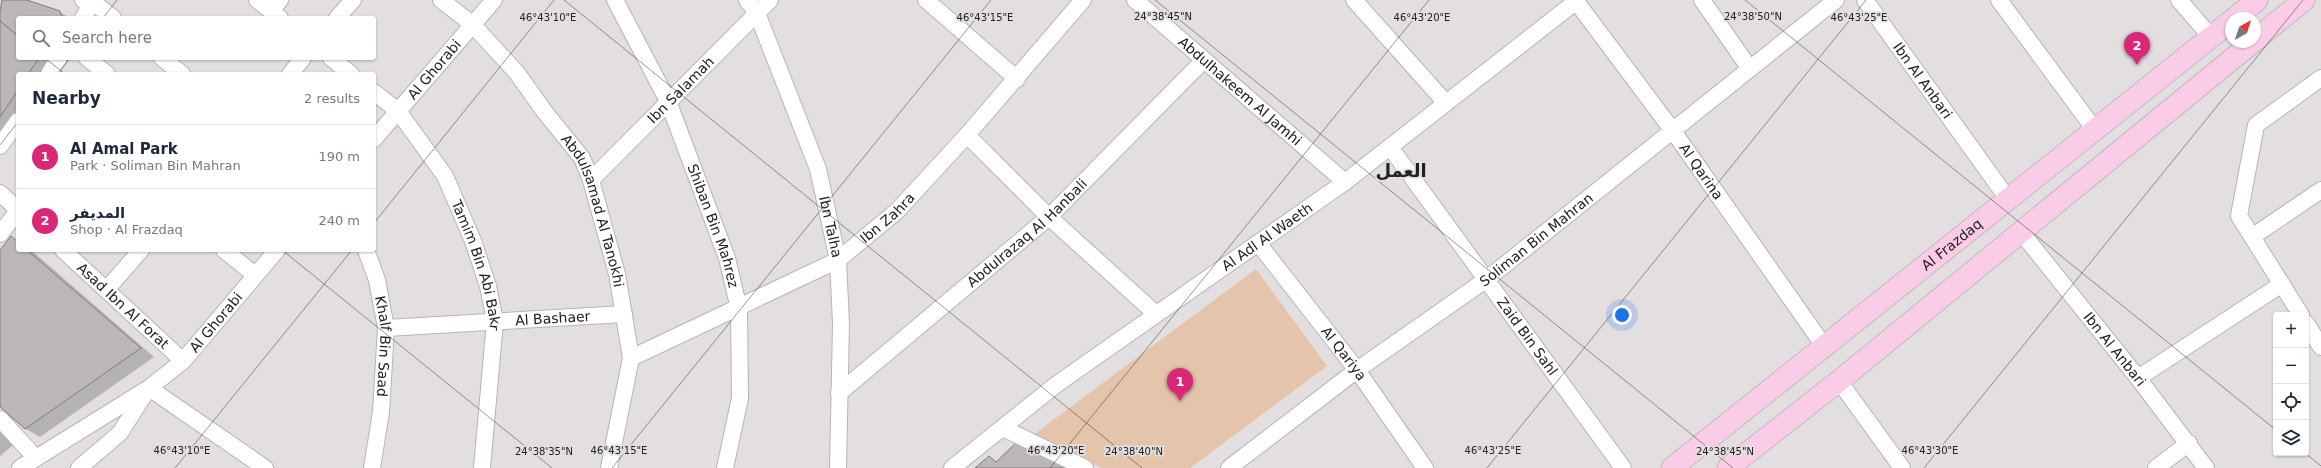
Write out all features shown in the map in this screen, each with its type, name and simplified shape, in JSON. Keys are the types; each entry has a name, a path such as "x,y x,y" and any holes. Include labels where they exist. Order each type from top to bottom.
{"main road":[{"path":"2242,12 2257,0"},
{"path":"2261,35 2304,0"},
{"name":"Al Frazdaq","path":"1672,468 2225,26"},
{"path":"1728,468 1839,381 2245,48"}],"street":[{"path":"256,0 277,10"},
{"path":"339,16 353,0"},
{"name":"Abdulsamad Al Tanokhi","path":"441,0 472,24 517,73 582,158 591,180 617,274 631,358 609,468"},
{"name":"Al Ghorabi","path":"376,137 494,0"},
{"name":"Shiban Bin Mahrez","path":"615,0 668,101 727,258 739,309 740,398 725,468"},
{"name":"Ibn Talha","path":"747,0 757,13 818,169 838,260 841,324 838,468"},
{"name":"Ibn Salamah","path":"591,180 770,0"},
{"path":"926,0 1017,79"},
{"name":"Ibn Zahra","path":"631,358 739,309 838,260 897,211 1017,79 1084,0"},
{"name":"Abdulhakeem Al Jamhi","path":"1135,0 1345,182"},
{"path":"1354,0 1446,103"},
{"name":"Al Adl Al Waeth","path":"952,468 1057,384 1345,182 1576,0"},
{"name":"Al Qarina","path":"1576,0 1673,131 1824,346"},
{"path":"1702,0 1750,69"},
{"name":"Soliman Bin Mahran","path":"1229,468 1357,370 1487,278 1836,0"},
{"name":"Ibn Al Anbari","path":"1865,0 2008,199"},
{"path":"1999,0 2095,130"},
{"path":"2179,0 2211,37"},
{"path":"84,16 90,1 109,16"},
{"path":"50,72 58,60"},
{"path":"90,60 104,72"},
{"path":"164,60 180,72"},
{"path":"292,72 301,60"},
{"path":"333,60 348,72"},
{"name":"Abdulrazaq Al Hanbali","path":"839,393 1049,216 1204,60"},
{"path":"2299,312 2239,216 2256,125 2321,78"},
{"name":"Tamim Bin Abi Bakr","path":"376,94 398,111 445,176 473,241 488,286 495,322 482,468"},
{"path":"0,146 16,127"},
{"path":"967,135 1049,216 1156,314"},
{"name":"Zaid Bin Sahl","path":"1390,147 1487,278 1623,468"},
{"path":"2252,237 2321,190"},
{"path":"0,194 16,208"},
{"path":"0,234 16,213"},
{"name":"Ibn Al Anbari","path":"2021,232 2189,443 2206,468"},
{"name":"Al Qariya","path":"1258,243 1357,370 1425,468"},
{"name":"Asad Ibn Al Forat","path":"66,252 107,288 183,361"},
{"path":"107,288 139,252"},
{"path":"226,252 255,276"},
{"name":"Al Ghorabi","path":"20,468 149,388 183,361 275,252"},
{"name":"Khalf Bin Saad","path":"367,252 377,280 386,328 381,412 372,468"},
{"path":"2138,378 2282,284"},
{"name":"Al Bashaer","path":"386,328 624,314"},
{"path":"2309,328 2321,347"},
{"path":"1839,381 1902,468"},
{"path":"149,388 265,468"},
{"name":"Al Ghorabi","path":"79,468 120,433 149,388"},
{"path":"0,419 36,458"},
{"path":"1003,428 1085,468"},
{"path":"2156,468 2189,443"}],"shaded area":[{"path":"1256,269 1327,366 1190,468 1102,468 1033,435"}],"building":[{"path":"2,0 27,0 60,11 61,16 16,16 16,60 38,60 29,72 16,72 16,93 0,117 0,11"},
{"path":"11,236 16,240 16,252 29,252 141,348 25,429 0,407 0,250"},
{"path":"1018,441 1072,468 975,468 989,456 996,462"}],"place":[{"name":"المديفر","path":"2137,65"},
{"name":"Al Amal Park","path":"1180,401"}],"district":[{"name":"العمل","path":"1401,171"}]}
